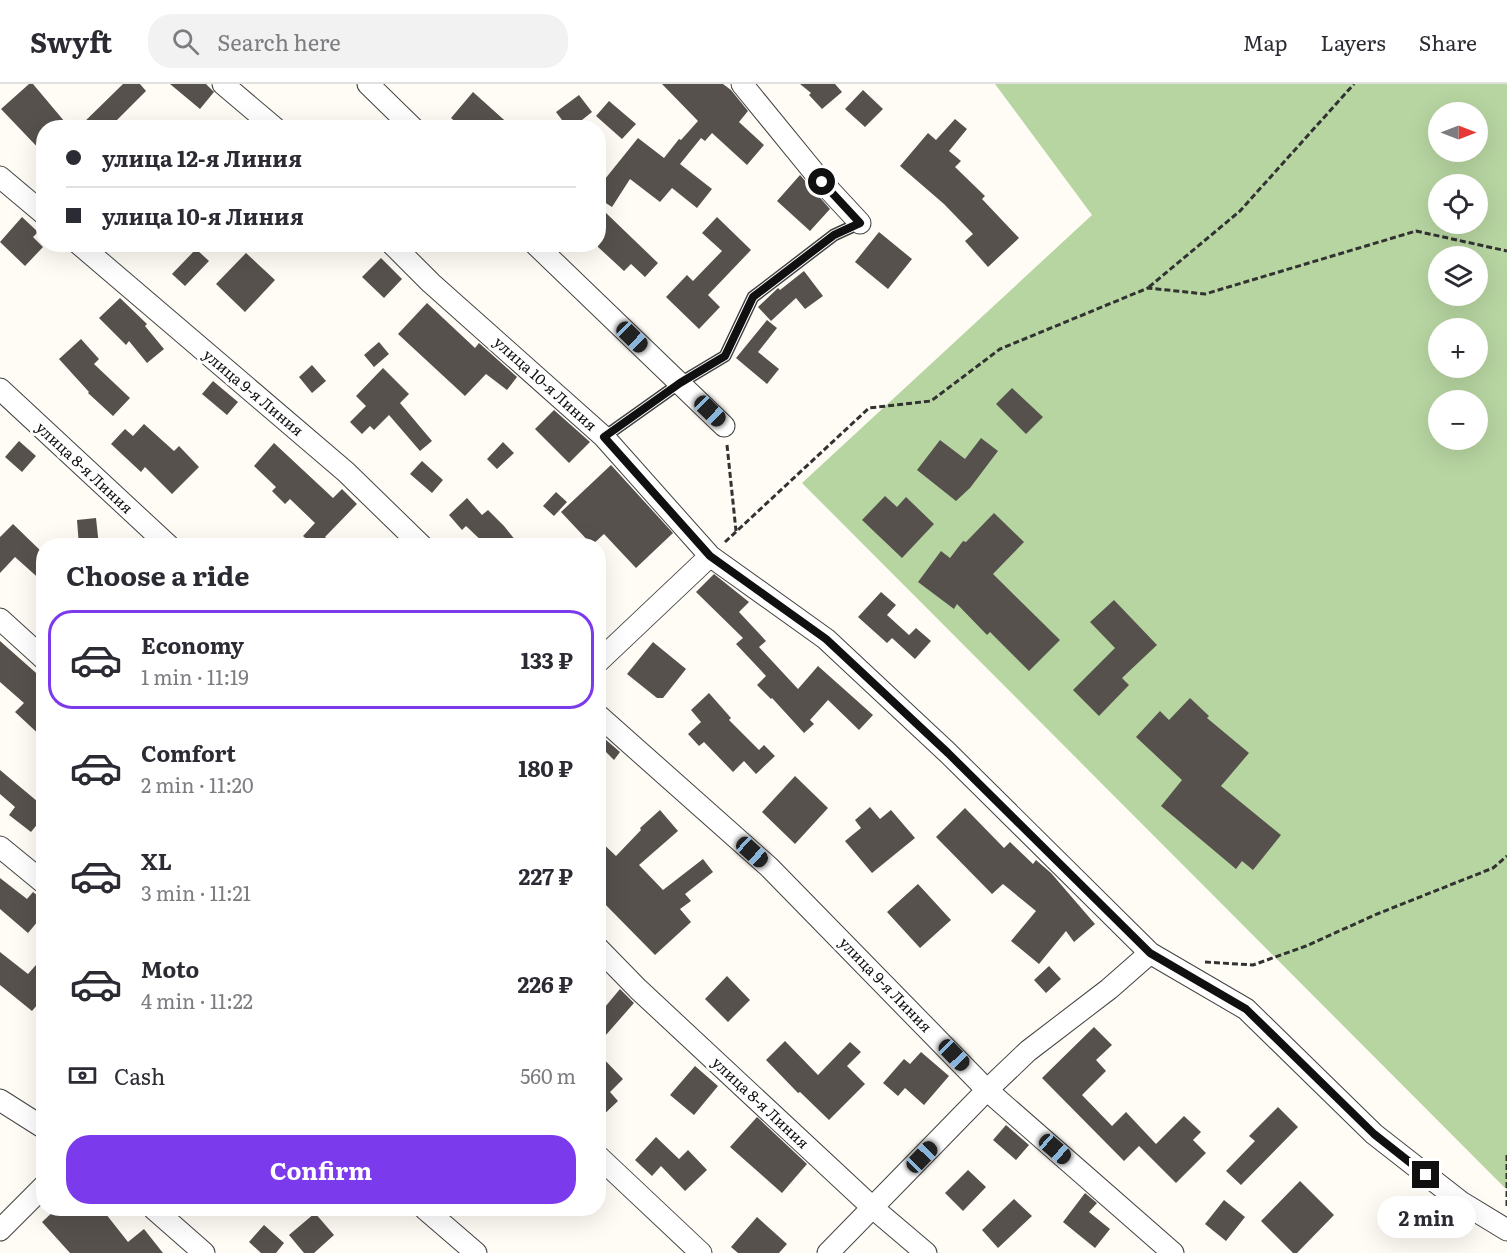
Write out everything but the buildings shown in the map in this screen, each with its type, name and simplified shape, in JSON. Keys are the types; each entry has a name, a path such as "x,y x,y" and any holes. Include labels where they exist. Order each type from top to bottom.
{"street":[{"path":"224,84 265,120"},
{"path":"368,84 405,120"},
{"path":"742,84 822,182 860,223"},
{"path":"0,177 36,207"},
{"name":"улица 9-я Линия","path":"88,252 346,472 414,538"},
{"name":"улица 10-я Линия","path":"400,252 430,283 604,437 710,556 826,639 948,753 1150,953 1246,1009 1374,1134 1461,1202 1507,1230"},
{"path":"543,252 724,426"},
{"name":"улица 8-я Линия","path":"0,389 160,538"},
{"path":"606,654 710,556"},
{"path":"0,619 36,652"},
{"name":"улица 9-я Линия","path":"606,722 769,867 987,1090 1173,1253"},
{"path":"0,847 36,876"},
{"path":"828,1253 1028,1051 1109,989 1150,953"},
{"name":"улица 8-я Линия","path":"606,956 873,1208 926,1253"},
{"path":"0,1100 36,1123"},
{"path":"606,1164 701,1253"},
{"path":"0,1230 36,1194"},
{"path":"162,1216 204,1253"},
{"path":"433,1216 477,1253"}],"lane":[{"path":"604,437 680,383 725,356 753,297 834,235 860,223"}],"path":[{"path":"710,556 869,408 931,402 1000,349 1148,288 1240,211 1354,84"},
{"path":"1148,288 1205,294 1416,231 1507,251"},
{"path":"724,426 736,531"},
{"path":"1201,962 1253,965 1262,962 1493,868 1507,856"},
{"path":"1507,1154 1507,1230"}],"green space":[{"path":"995,84 1507,84 1507,1190 802,483 1092,215"}],"route":[{"path":"822,182 860,223 834,235 753,297 725,356 680,383 604,437 710,556 826,639 948,753 1150,953 1246,1009 1374,1134 1426,1175"}]}
